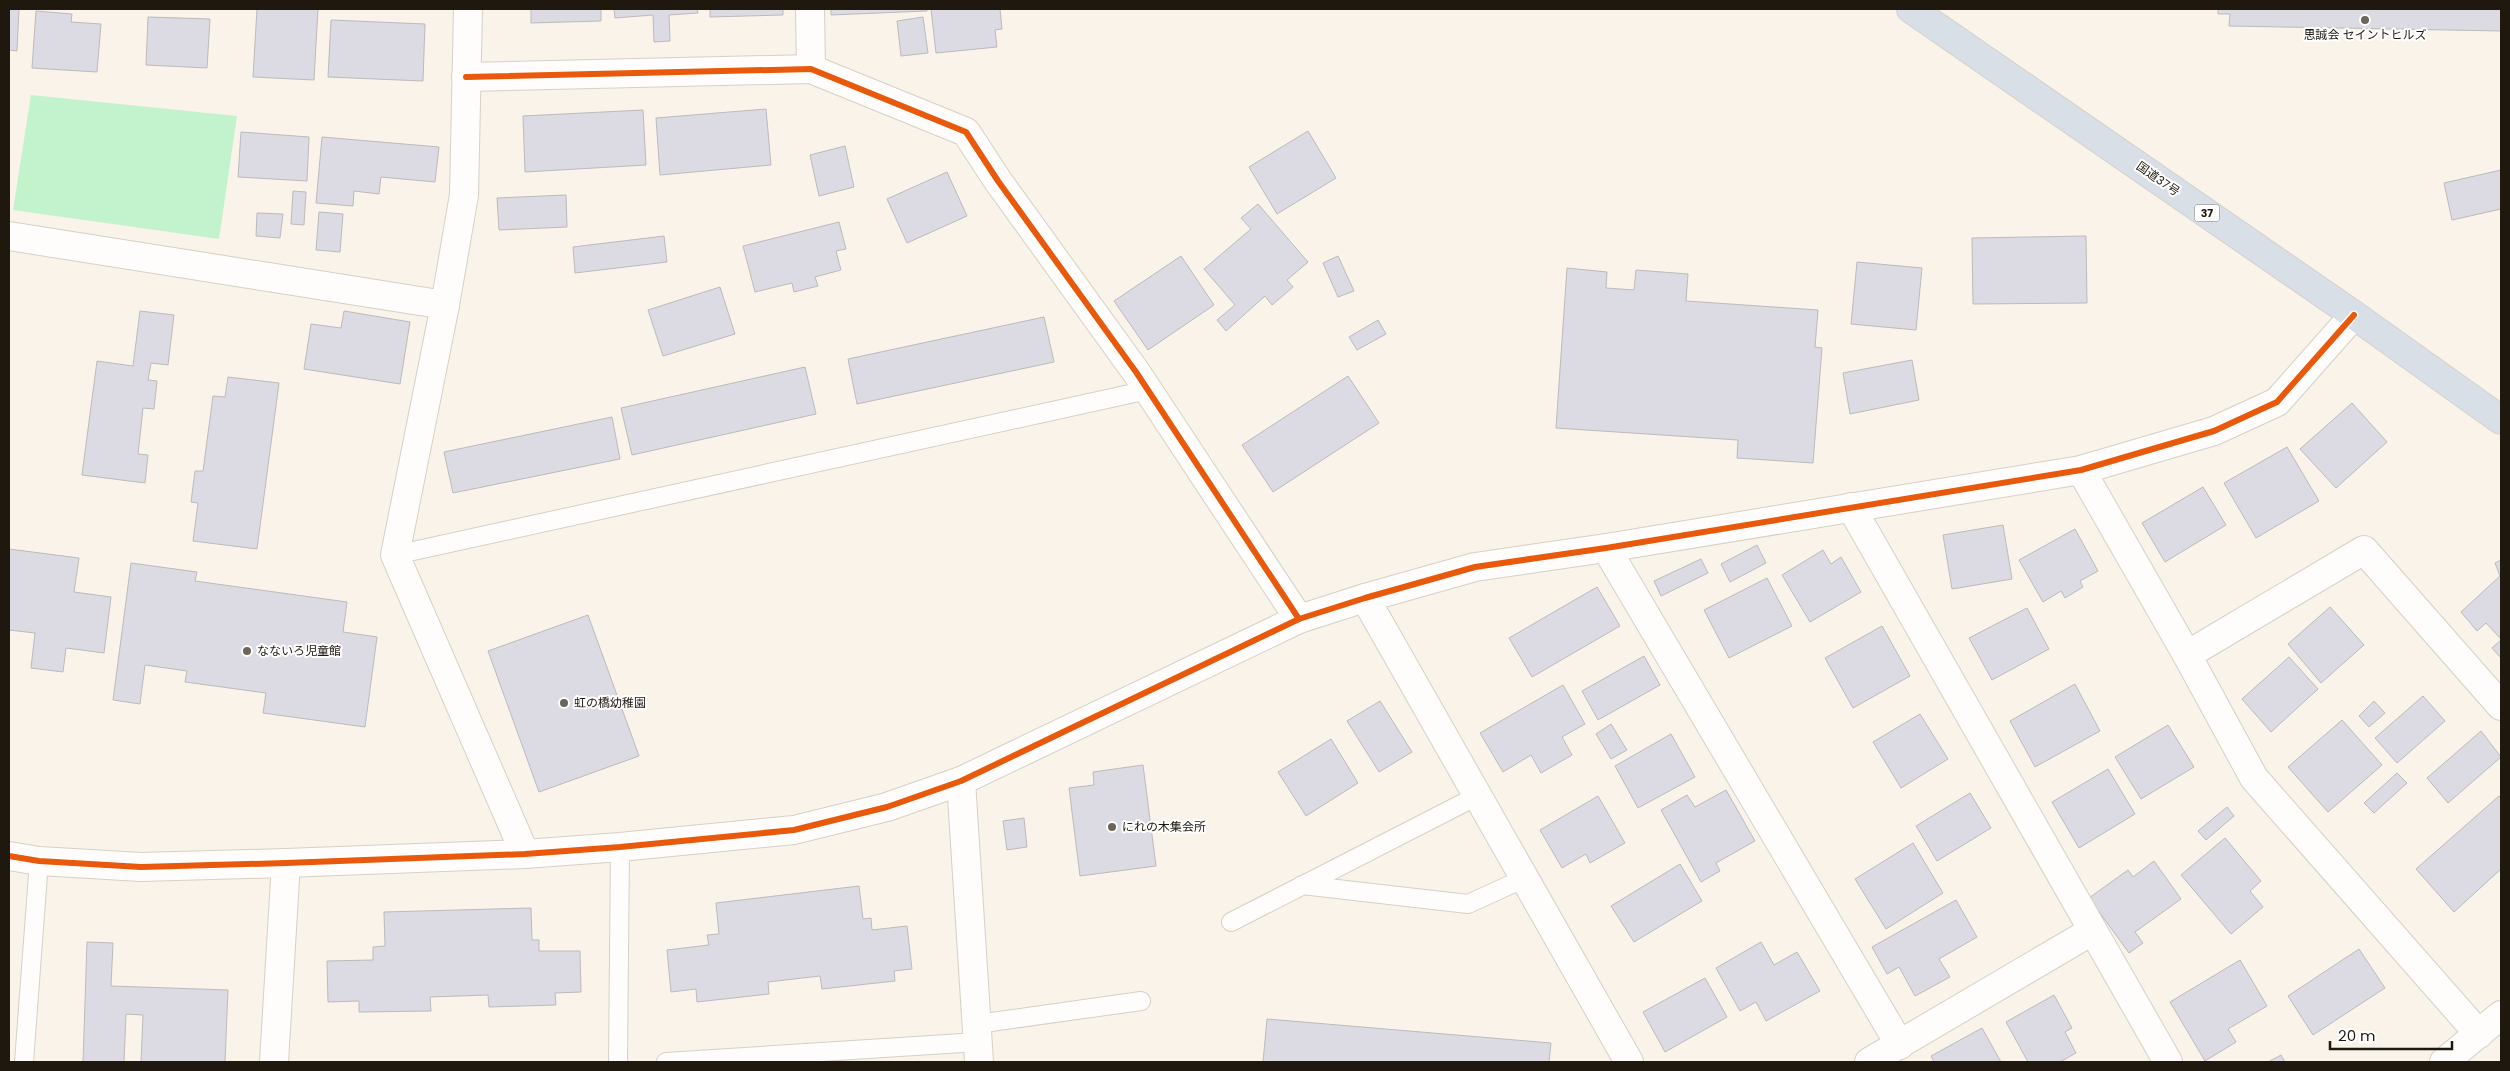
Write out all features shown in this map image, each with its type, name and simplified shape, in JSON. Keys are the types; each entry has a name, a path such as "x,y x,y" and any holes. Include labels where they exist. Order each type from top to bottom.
{"highway":[{"name":"国道37号","path":"1911,9 2354,315 2501,420"}],"street":[{"path":"468,9 464,195 445,305 395,555 525,854"},
{"path":"810,9 811,69"},
{"path":"466,77 811,69 966,132 998,181 1148,390 1299,619"},
{"path":"9,236 445,305"},
{"path":"9,856 39,861 141,867 286,863 525,854 794,830 887,806 961,781 1299,619 1475,567 1606,548 2081,470 2214,431 2277,402 2354,315"},
{"path":"2081,470 2187,655 2254,778 2479,1034"},
{"path":"1851,507 2168,1062"},
{"path":"1606,548 1900,1046"},
{"path":"2187,655 2364,550 2501,706"},
{"path":"1365,598 1629,1062"},
{"path":"961,781 978,1043"},
{"path":"274,1062 286,863"},
{"path":"1869,1062 1900,1046 2092,931"},
{"path":"2444,1062 2501,1015"}],"lane":[{"path":"395,555 1148,390"},
{"path":"1230,922 1477,796"},
{"path":"618,1062 620,847"},
{"path":"24,1062 39,861"},
{"path":"1302,885 1468,904 1524,878"},
{"path":"666,1062 978,1043 1141,1001"}],"green space":[{"path":"31,95 237,116 219,239 13,210"}],"building":[{"path":"9,9 19,9 17,51 9,50"},
{"path":"257,9 318,9 314,80 253,77"},
{"path":"531,9 601,9 601,21 531,23"},
{"path":"614,9 697,9 698,13 669,15 670,41 654,42 653,15 615,18"},
{"path":"710,9 783,9 783,15 710,17"},
{"path":"831,9 927,9 927,11 831,15"},
{"path":"931,9 1000,9 1002,29 995,30 997,47 936,53"},
{"name":"思誠会 セイントヒルズ","path":"2218,9 2501,9 2501,31 2229,26 2230,14 2218,14"},
{"path":"36,11 72,14 71,22 101,24 97,72 32,68"},
{"path":"148,17 210,19 207,68 146,65"},
{"path":"923,17 928,53 901,56 897,21"},
{"path":"331,20 425,24 423,81 328,77"},
{"path":"766,109 771,165 660,175 656,118"},
{"path":"643,110 646,165 525,172 523,116"},
{"path":"1308,131 1336,178 1277,214 1249,167"},
{"path":"241,132 309,137 307,181 238,177"},
{"path":"322,137 439,147 435,182 381,177 379,194 354,191 353,206 316,203"},
{"path":"845,146 854,187 819,196 810,155"},
{"path":"2501,170 2501,209 2452,220 2444,183"},
{"path":"947,172 967,216 907,243 887,199"},
{"path":"293,191 306,192 304,225 291,224"},
{"path":"566,195 567,227 499,230 497,198"},
{"path":"1258,204 1308,262 1287,280 1293,287 1272,305 1265,296 1226,331 1217,320 1235,305 1204,269 1251,229 1241,218"},
{"path":"319,212 343,214 340,252 316,250"},
{"path":"257,213 283,214 280,238 256,236"},
{"path":"839,222 846,249 836,251 841,270 815,277 818,286 794,292 792,283 755,292 743,246"},
{"path":"664,236 667,262 575,273 573,247"},
{"path":"2086,236 2087,303 1973,304 1972,238"},
{"path":"1181,256 1214,305 1148,350 1114,301"},
{"path":"1338,256 1354,291 1338,297 1323,263"},
{"path":"1857,262 1922,268 1916,330 1851,324"},
{"path":"1567,268 1607,272 1606,288 1634,290 1636,270 1688,274 1686,301 1818,310 1815,347 1822,348 1813,463 1737,458 1738,440 1556,428"},
{"path":"720,287 735,334 663,356 648,310"},
{"path":"140,311 174,315 168,365 151,363 148,380 157,381 154,409 143,408 138,454 148,455 145,483 82,475 97,361 133,366"},
{"path":"344,311 410,322 400,384 304,369 311,324 341,328"},
{"path":"1044,317 1054,362 857,404 848,359"},
{"path":"1378,320 1386,334 1357,350 1349,337"},
{"path":"1912,360 1919,400 1850,414 1843,373"},
{"path":"805,367 816,414 632,455 621,408"},
{"path":"1348,376 1379,423 1273,492 1242,445"},
{"path":"228,377 279,383 257,549 193,541 198,503 191,502 195,471 203,471 213,396 225,397"},
{"path":"2352,403 2387,442 2336,488 2300,449"},
{"path":"612,417 620,459 453,493 444,452"},
{"path":"2287,447 2319,501 2256,538 2224,483"},
{"path":"2203,487 2226,525 2165,562 2142,523"},
{"path":"2003,525 2012,579 1952,589 1943,535"},
{"path":"2075,529 2098,571 2080,581 2083,587 2065,598 2061,591 2043,602 2019,560"},
{"path":"1757,545 1766,563 1730,582 1721,564"},
{"path":"9,549 79,558 74,592 111,597 104,653 66,648 63,672 31,668 35,633 9,630"},
{"path":"1823,550 1831,564 1841,557 1861,592 1810,622 1782,575"},
{"path":"1701,559 1708,573 1661,596 1654,581"},
{"path":"2501,560 2501,639 2486,623 2477,631 2461,612 2500,576 2495,563"},
{"name":"なないろ児童館","path":"131,563 197,572 195,581 347,602 343,632 377,637 365,727 263,713 266,693 185,682 187,671 145,665 140,704 113,700"},
{"path":"1767,578 1792,626 1729,658 1704,610"},
{"path":"1597,587 1620,626 1532,677 1509,638"},
{"path":"2330,607 2364,645 2321,683 2288,644"},
{"path":"2027,608 2049,649 1992,680 1969,638"},
{"name":"虹の橋幼稚園","path":"588,615 639,756 539,792 488,651"},
{"path":"1882,626 1910,676 1853,708 1825,658"},
{"path":"2501,640 2501,658 2492,648"},
{"path":"1644,656 1660,685 1598,720 1582,691"},
{"path":"2289,657 2318,689 2271,732 2242,699"},
{"path":"2075,684 2100,731 2035,767 2010,721"},
{"path":"1563,685 1585,724 1562,737 1572,755 1541,773 1531,755 1503,772 1480,733"},
{"path":"2423,696 2445,721 2397,763 2375,738"},
{"path":"1380,701 1412,752 1379,772 1347,721"},
{"path":"2374,701 2385,713 2369,727 2359,716"},
{"path":"1920,714 1948,759 1901,788 1873,742"},
{"path":"2342,720 2382,765 2328,812 2288,767"},
{"path":"1611,724 1627,750 1611,759 1596,734"},
{"path":"2168,725 2194,767 2141,799 2115,757"},
{"path":"2481,731 2501,757 2448,803 2427,778"},
{"path":"1671,734 1695,777 1638,808 1615,766"},
{"path":"1331,739 1358,783 1306,816 1278,772"},
{"name":"にれの木集会所","path":"1143,765 1156,866 1080,876 1069,788 1094,785 1093,772"},
{"path":"2108,769 2135,814 2079,848 2052,802"},
{"path":"2397,773 2407,783 2374,813 2364,803"},
{"path":"1726,790 1755,841 1716,863 1720,871 1701,882 1661,810 1687,795 1695,807"},
{"path":"1970,793 1991,828 1937,861 1916,826"},
{"path":"1598,796 1625,843 1590,863 1586,854 1562,868 1540,830"},
{"path":"2499,796 2501,798 2501,869 2454,912 2416,869"},
{"path":"2227,807 2234,816 2206,840 2198,831"},
{"path":"1024,818 1027,847 1007,850 1003,821"},
{"path":"2225,838 2261,881 2250,891 2263,907 2231,934 2181,875"},
{"path":"1913,843 1943,893 1886,929 1855,879"},
{"path":"2154,861 2181,899 2135,932 2143,943 2129,953 2089,898 2128,870 2133,877"},
{"path":"1680,864 1702,901 1634,942 1611,906"},
{"path":"859,886 863,919 871,918 872,930 907,926 912,969 894,971 895,981 822,989 820,976 768,982 769,994 697,1002 696,989 671,992 667,950 709,945 707,935 719,934 716,903"},
{"path":"1956,900 1977,937 1939,959 1950,977 1915,996 1899,967 1887,974 1872,947"},
{"path":"531,908 532,940 539,940 539,951 580,951 581,992 555,993 556,1005 489,1007 488,995 430,997 431,1011 359,1012 359,1001 328,1002 327,961 373,960 373,947 385,946 384,912"},
{"path":"87,942 113,943 111,986 228,990 225,1062 141,1062 143,1015 126,1014 124,1062 83,1062"},
{"path":"1761,942 1774,965 1797,952 1820,991 1766,1021 1756,1002 1740,1011 1716,968"},
{"path":"2359,949 2385,988 2313,1035 2288,996"},
{"path":"2240,960 2267,1006 2228,1029 2236,1042 2205,1061 2170,1002"},
{"path":"1705,978 1727,1017 1665,1052 1643,1012"},
{"path":"2054,995 2072,1028 2065,1032 2076,1053 2060,1062 2028,1062 2006,1022"},
{"path":"1267,1019 1551,1043 1549,1062 1263,1062"},
{"path":"1982,1028 2001,1062 1934,1062 1931,1056"},
{"path":"2281,1055 2285,1062 2268,1062"}],"cycle path":[{"path":"466,77 811,69 966,132 998,181 1136,372 1299,619"},
{"path":"9,856 39,861 141,867 286,863 525,854 794,830 887,807 961,781 1299,619 1475,567 1606,548 2081,470 2214,431 2277,402 2354,315"}],"place":[{"name":"思誠会 セイントヒルズ","path":"2365,20"},
{"name":"なないろ児童館","path":"247,651"},
{"name":"虹の橋幼稚園","path":"564,703"},
{"name":"にれの木集会所","path":"1112,827"}]}
